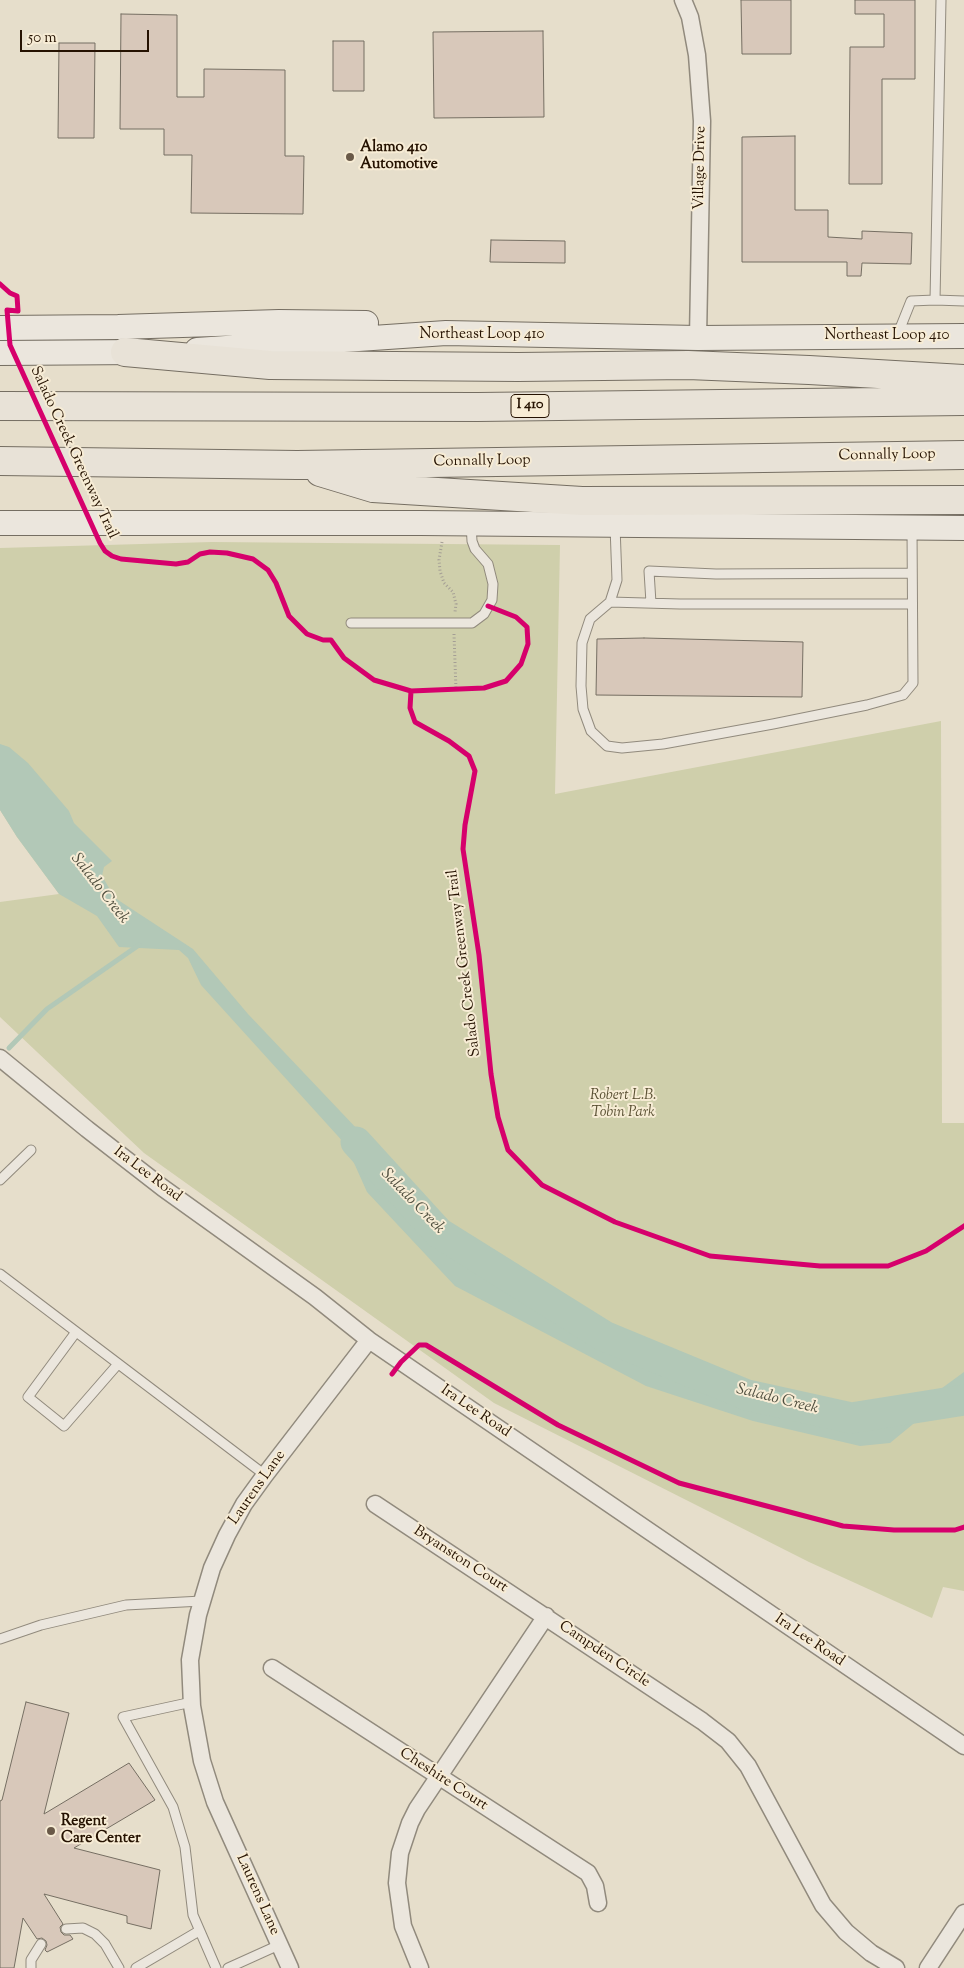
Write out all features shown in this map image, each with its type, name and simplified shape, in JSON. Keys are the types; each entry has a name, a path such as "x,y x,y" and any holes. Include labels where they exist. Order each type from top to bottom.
{"highway":[{"path":"125,352 270,365 518,367 688,365 964,379"},
{"name":"I 410","path":"0,406 478,407 964,401"},
{"name":"Connally Loop","path":"0,461 297,465 964,455"},
{"path":"297,465 373,488 468,496 582,502 964,501"}],"main road":[{"path":"0,328 288,322 370,324 498,335"},
{"name":"Northeast Loop 410","path":"0,353 190,350 446,333 698,338 964,336"},
{"path":"0,523 964,528"}],"street":[{"name":"Village Drive","path":"683,0 690,17 697,55 701,112 698,338"},
{"name":"Ira Lee Road","path":"0,1058 163,1188 315,1297 369,1340 964,1746"},
{"name":"Laurens Lane","path":"290,1968 215,1802 202,1761 192,1702 190,1660 202,1601 212,1568 244,1504 369,1340"},
{"name":"Bryanston Court","path":"374,1504 546,1616"},
{"name":"Campden Circle","path":"420,1968 403,1926 397,1883 400,1853 410,1823 438,1777 546,1616 702,1721 728,1741 748,1766 823,1905 846,1932 871,1953 896,1968"},
{"name":"Cheshire Court","path":"272,1668 588,1873 595,1886 598,1903"},
{"path":"928,1968 964,1913"}],"lane":[{"path":"935,300 941,0"},
{"path":"897,336 911,301 964,301"},
{"path":"351,623 472,623 484,614 492,600 493,584 488,564 475,549 470,524"},
{"path":"615,525 617,580 610,602 590,619 582,643 581,686 583,708 590,731 607,746 622,748 663,744 773,724 867,705 903,694 913,683 912,528"},
{"path":"651,603 649,571 716,574 912,573"},
{"path":"610,602 912,604"},
{"path":"0,1180 31,1150"},
{"path":"0,1274 265,1475"},
{"path":"76,1332 28,1397 64,1426 118,1364"},
{"path":"0,1639 40,1625 126,1605 202,1601"},
{"path":"192,1702 123,1717 173,1807 185,1848 193,1915 216,1968"},
{"path":"66,1929 83,1928 95,1934 105,1944 119,1968"},
{"path":"136,1968 199,1931"},
{"path":"31,1968 31,1960 41,1944"},
{"path":"228,1968 279,1945"}],"path":[{"path":"442,535 439,560 440,571 444,583 453,592 456,604 454,624 456,690"},
{"path":"449,691 465,690"}],"green space":[{"name":"Robert L.B. Tobin Park","path":"212,542 560,545 555,794 941,721 942,1123 964,1123 964,1591 943,1587 932,1618 809,1562 494,1403 144,1153 0,1017 0,902 59,894 17,837 0,810 0,548"}],"water":[{"path":"0,744 9,747 28,763 69,811 74,823 112,861 104,867 102,876 115,898 193,949 248,1014 359,1131 403,1206 421,1225 488,1277 551,1311 599,1323 693,1378 730,1392 855,1426 884,1423 902,1402 918,1393 938,1391 964,1372 964,1412 956,1415 947,1408 936,1418 918,1420 890,1443 860,1446 753,1421 646,1386 455,1286 367,1192 346,1145 201,985 188,958 179,950 119,947 97,916 59,894 17,837 0,810"}],"building":[{"path":"741,0 791,0 791,54 742,54"},
{"path":"855,0 915,0 915,79 882,79 882,184 849,184 850,47 884,47 884,14 855,14"},
{"path":"121,14 177,15 177,97 204,97 204,69 285,70 285,156 304,156 303,214 191,213 192,155 164,155 164,129 120,129"},
{"path":"543,31 544,117 434,118 433,32"},
{"path":"333,41 364,41 364,91 333,91"},
{"path":"59,43 95,43 94,138 58,138"},
{"path":"795,136 795,210 828,210 828,237 862,239 862,231 912,233 911,264 862,263 861,276 847,276 847,262 742,262 742,137"},
{"path":"491,240 565,241 565,263 490,262"},
{"path":"644,638 803,642 802,697 596,695 597,639"},
{"name":"Regent Care Center","path":"26,1702 69,1713 44,1814 129,1763 155,1800 74,1848 160,1870 151,1929 127,1923 127,1916 44,1894 63,1924 60,1927 61,1932 64,1935 70,1935 73,1939 47,1952 45,1950 46,1941 42,1938 37,1939 23,1918 14,1968 0,1968 0,1801 2,1800"}],"waterway":[{"path":"9,1048 47,1009 139,945"},
{"name":"Salado Creek","path":"356,1142 439,1233 604,1336 747,1395 851,1418 964,1400"}],"cycle path":[{"name":"Salado Creek Greenway Trail","path":"0,284 10,293 17,296 18,311 7,310 10,345 100,543 105,551 112,556 121,559 176,564 188,562 200,554 210,552 227,553 253,559 268,570 276,583 289,616 307,634 323,640 331,640 344,658 374,680 411,691 484,688 506,681 521,664 528,644 527,627 516,617 488,606"},
{"name":"Salado Creek Greenway Trail","path":"411,691 410,708 415,722 449,741 469,756 475,771 465,825 463,849 479,955 491,1074 498,1117 508,1150 542,1185 615,1222 710,1256 820,1266 888,1266 926,1251 964,1226"},
{"path":"392,1374 401,1362 419,1345 426,1345 558,1425 679,1483 843,1526 894,1530 955,1530 964,1527"}],"place":[{"name":"Alamo 410 Automotive","path":"350,157"},
{"name":"Regent Care Center","path":"51,1831"}]}
